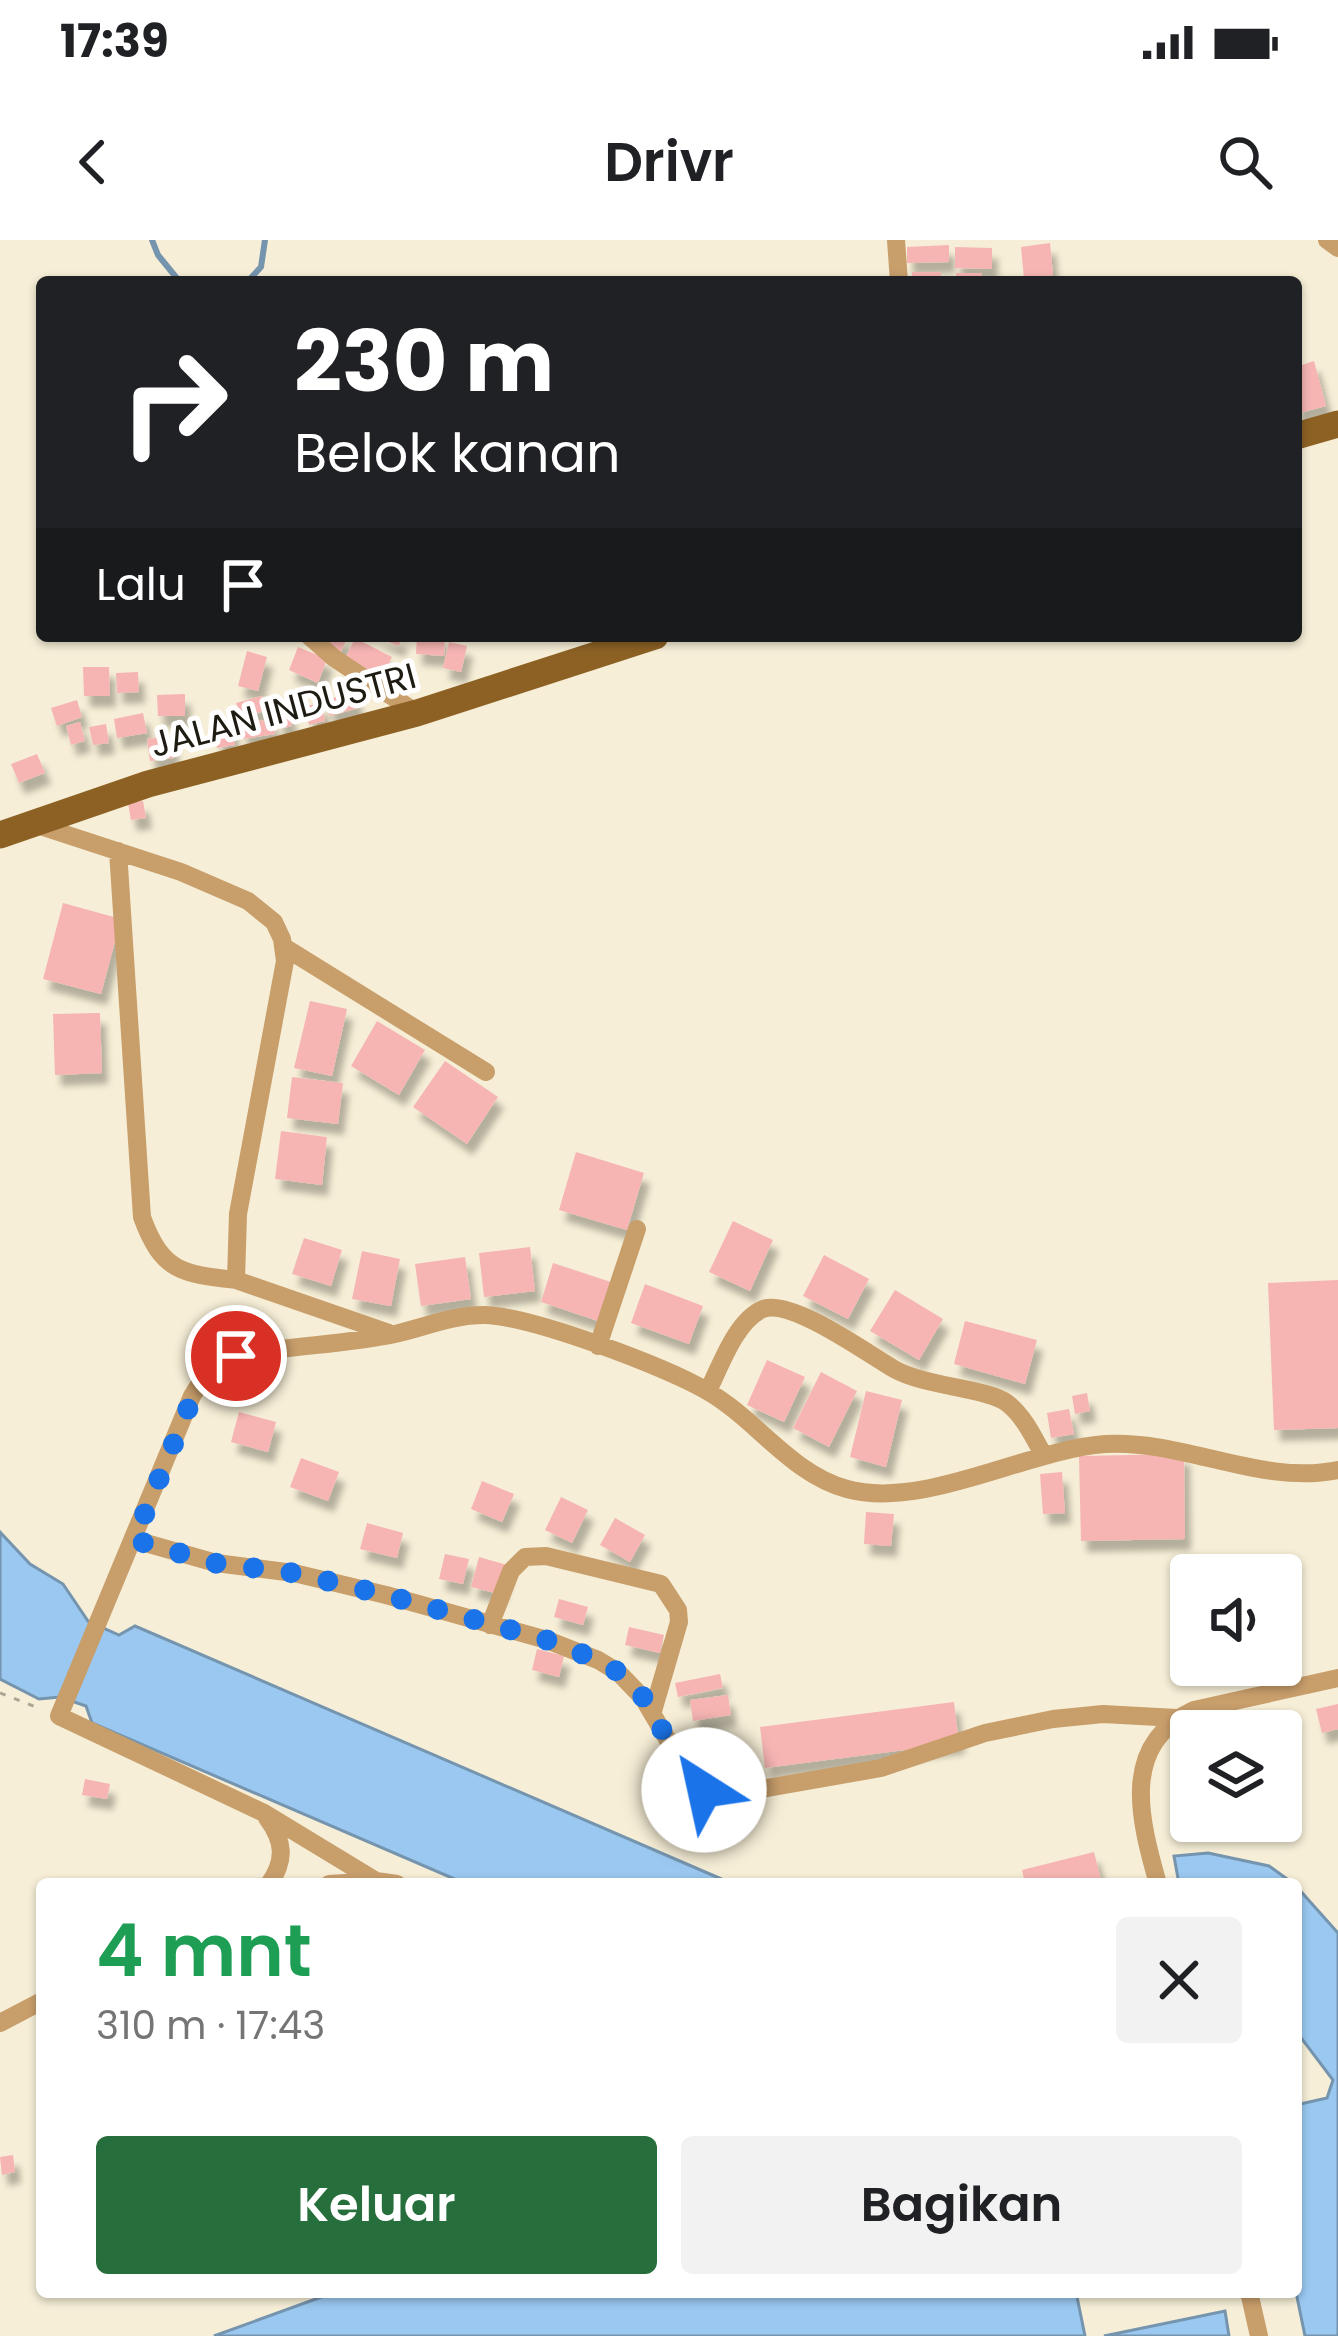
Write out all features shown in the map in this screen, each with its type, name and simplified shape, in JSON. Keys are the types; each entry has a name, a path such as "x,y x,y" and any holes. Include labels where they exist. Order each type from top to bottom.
{"main road":[{"path":"1302,434 1338,424"},
{"name":"JALAN INDUSTRI","path":"0,835 148,784 418,712 636,642"}],"street":[{"path":"896,240 898,276"},
{"path":"1327,240 1338,248"},
{"path":"317,642 418,712"},
{"path":"30,823 181,872 248,902 274,922 284,947 283,977 238,1214 236,1280"},
{"path":"118,851 142,1217 151,1241 176,1270 236,1280 394,1334"},
{"path":"284,947 486,1072"},
{"path":"598,1346 637,1229"},
{"path":"708,1391 748,1319 762,1309 778,1306 900,1372 1003,1400 1020,1417 1044,1456"},
{"path":"371,1878 264,1813 59,1717 192,1396 216,1364 236,1356 394,1334 482,1315 522,1321 598,1346 708,1391 790,1457 831,1484 861,1492 914,1489 1102,1444 1193,1452 1285,1472 1338,1470"},
{"path":"134,1540 215,1563 308,1575 547,1640 610,1666 653,1712 686,1771 704,1790 721,1794 881,1768 1033,1722 1103,1714 1170,1718"},
{"path":"490,1625 511,1571 525,1557 546,1556 661,1584 674,1600 679,1622 653,1712"},
{"path":"1197,1710 1338,1678"},
{"path":"1156,1878 1140,1799 1144,1768 1160,1732 1170,1723"},
{"path":"264,1813 282,1847 271,1878"},
{"path":"0,2023 36,2005"},
{"path":"1251,2298 1259,2336"}],"path":[{"path":"0,1693 59,1717"}],"water":[{"path":"0,1532 30,1564 63,1584 88,1621 119,1635 135,1626 719,1878 452,1878 92,1723 86,1706 60,1697 39,1699 0,1679"},
{"path":"1208,1853 1269,1866 1286,1878 1178,1878 1174,1856"},
{"path":"1302,1893 1338,1933 1338,2336 1305,2336 1297,2298 1302,2298 1302,2104 1327,2098 1333,2080 1302,2039"},
{"path":"318,2298 1077,2298 1085,2336 214,2336"},
{"path":"1225,2311 1229,2336 1104,2336"}],"building":[{"path":"1050,243 1053,275 1024,276 1021,247"},
{"path":"949,245 949,262 907,263 907,247"},
{"path":"955,247 992,248 992,269 955,268"},
{"path":"912,272 941,272 941,276 912,276"},
{"path":"1314,361 1326,406 1302,412 1302,365"},
{"path":"322,642 345,642 341,652"},
{"path":"353,642 392,657 381,679 344,661"},
{"path":"417,642 445,642 444,656 416,654"},
{"path":"449,642 467,646 461,672 443,668"},
{"path":"298,647 327,659 318,683 289,670"},
{"path":"247,651 267,657 258,691 238,686"},
{"path":"83,667 109,667 110,696 84,696"},
{"path":"138,672 139,692 117,693 116,673"},
{"path":"354,692 358,708 330,716 325,700"},
{"path":"185,694 185,716 158,716 157,695"},
{"path":"262,696 267,710 241,718 236,703"},
{"path":"77,700 82,717 57,726 51,708"},
{"path":"287,701 292,726 279,729 274,703"},
{"path":"322,703 325,721 309,725 305,706"},
{"path":"143,713 147,733 117,738 114,719"},
{"path":"272,719 275,734 243,739 240,724"},
{"path":"80,722 85,741 71,745 66,726"},
{"path":"231,722 235,745 217,748 214,725"},
{"path":"106,724 109,743 93,745 89,727"},
{"path":"171,736 174,758 150,761 147,739"},
{"path":"37,754 45,773 19,783 11,764"},
{"path":"143,801 146,818 131,820 128,803"},
{"path":"63,903 121,919 101,994 43,979"},
{"path":"310,1001 347,1009 332,1076 294,1068"},
{"path":"100,1013 102,1073 55,1075 53,1014"},
{"path":"377,1021 425,1050 399,1095 351,1066"},
{"path":"445,1061 498,1097 467,1144 413,1107"},
{"path":"292,1077 343,1083 338,1124 287,1118"},
{"path":"281,1131 327,1137 322,1185 275,1179"},
{"path":"576,1152 644,1173 627,1230 559,1210"},
{"path":"733,1221 773,1240 750,1291 709,1272"},
{"path":"304,1238 342,1250 331,1286 292,1274"},
{"path":"530,1247 535,1291 484,1297 479,1253"},
{"path":"362,1251 400,1259 391,1306 352,1299"},
{"path":"824,1255 869,1279 848,1319 803,1296"},
{"path":"465,1257 471,1299 421,1306 415,1264"},
{"path":"553,1263 611,1282 598,1321 541,1302"},
{"path":"1338,1280 1338,1428 1274,1430 1268,1283"},
{"path":"645,1284 703,1306 689,1344 631,1323"},
{"path":"895,1290 943,1319 919,1360 870,1331"},
{"path":"965,1321 1037,1340 1025,1384 954,1364"},
{"path":"767,1360 805,1377 784,1422 747,1405"},
{"path":"821,1372 857,1391 829,1447 793,1428"},
{"path":"866,1391 902,1400 886,1467 850,1457"},
{"path":"1087,1393 1090,1411 1075,1414 1072,1396"},
{"path":"1069,1409 1074,1434 1051,1438 1047,1413"},
{"path":"239,1412 276,1422 268,1452 231,1442"},
{"path":"1184,1454 1185,1539 1081,1541 1079,1456"},
{"path":"301,1458 339,1472 328,1501 290,1487"},
{"path":"1062,1472 1065,1513 1043,1514 1040,1474"},
{"path":"482,1481 514,1494 502,1522 471,1509"},
{"path":"561,1497 588,1510 572,1543 545,1530"},
{"path":"866,1512 894,1514 891,1546 864,1544"},
{"path":"615,1518 645,1535 630,1562 600,1545"},
{"path":"367,1523 403,1533 397,1558 360,1549"},
{"path":"445,1554 469,1559 463,1584 439,1579"},
{"path":"479,1557 507,1565 499,1594 471,1587"},
{"path":"559,1599 588,1607 583,1625 554,1617"},
{"path":"629,1627 664,1635 660,1653 625,1645"},
{"path":"537,1649 564,1656 559,1677 532,1670"},
{"path":"720,1674 723,1688 678,1697 675,1683"},
{"path":"728,1695 731,1715 693,1721 690,1700"},
{"path":"954,1702 959,1743 765,1768 760,1727"},
{"path":"1338,1704 1338,1729 1322,1733 1316,1709"},
{"path":"85,1779 110,1784 107,1799 82,1795"},
{"path":"1094,1852 1100,1878 1024,1878 1022,1870"},
{"path":"13,2155 15,2172 2,2175 0,2157"}],"waterway":[{"path":"152,240 175,276"},
{"path":"253,276 261,267 265,240"}],"route":[{"path":"236,1356 216,1364 199,1382 134,1540 191,1558 294,1573 386,1595 547,1640 598,1660 643,1697 686,1771 704,1790"}]}
